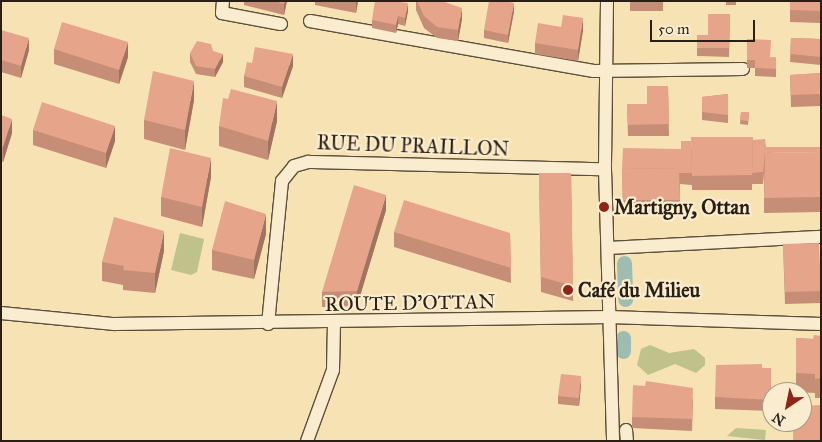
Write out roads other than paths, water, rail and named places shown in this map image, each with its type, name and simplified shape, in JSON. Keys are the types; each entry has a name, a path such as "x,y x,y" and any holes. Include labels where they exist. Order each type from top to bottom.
{"street":[{"path":"224,1 222,13 281,24"},
{"path":"607,1 605,169 609,248 612,441"},
{"path":"310,21 607,71 744,69"},
{"name":"RUE DU PRAILLON","path":"268,324 282,181 294,166 308,162 605,169"},
{"path":"609,248 821,237"},
{"name":"ROUTE D'OTTAN","path":"1,313 59,322 268,324 609,317 821,324"},
{"path":"307,441 334,370 334,323"}],"waterway":[{"path":"624,263 625,299"},
{"path":"623,338 623,351"}],"place":[{"name":"Martigny, Ottan","path":"604,207"},
{"name":"Café du Milieu","path":"568,290"}]}
